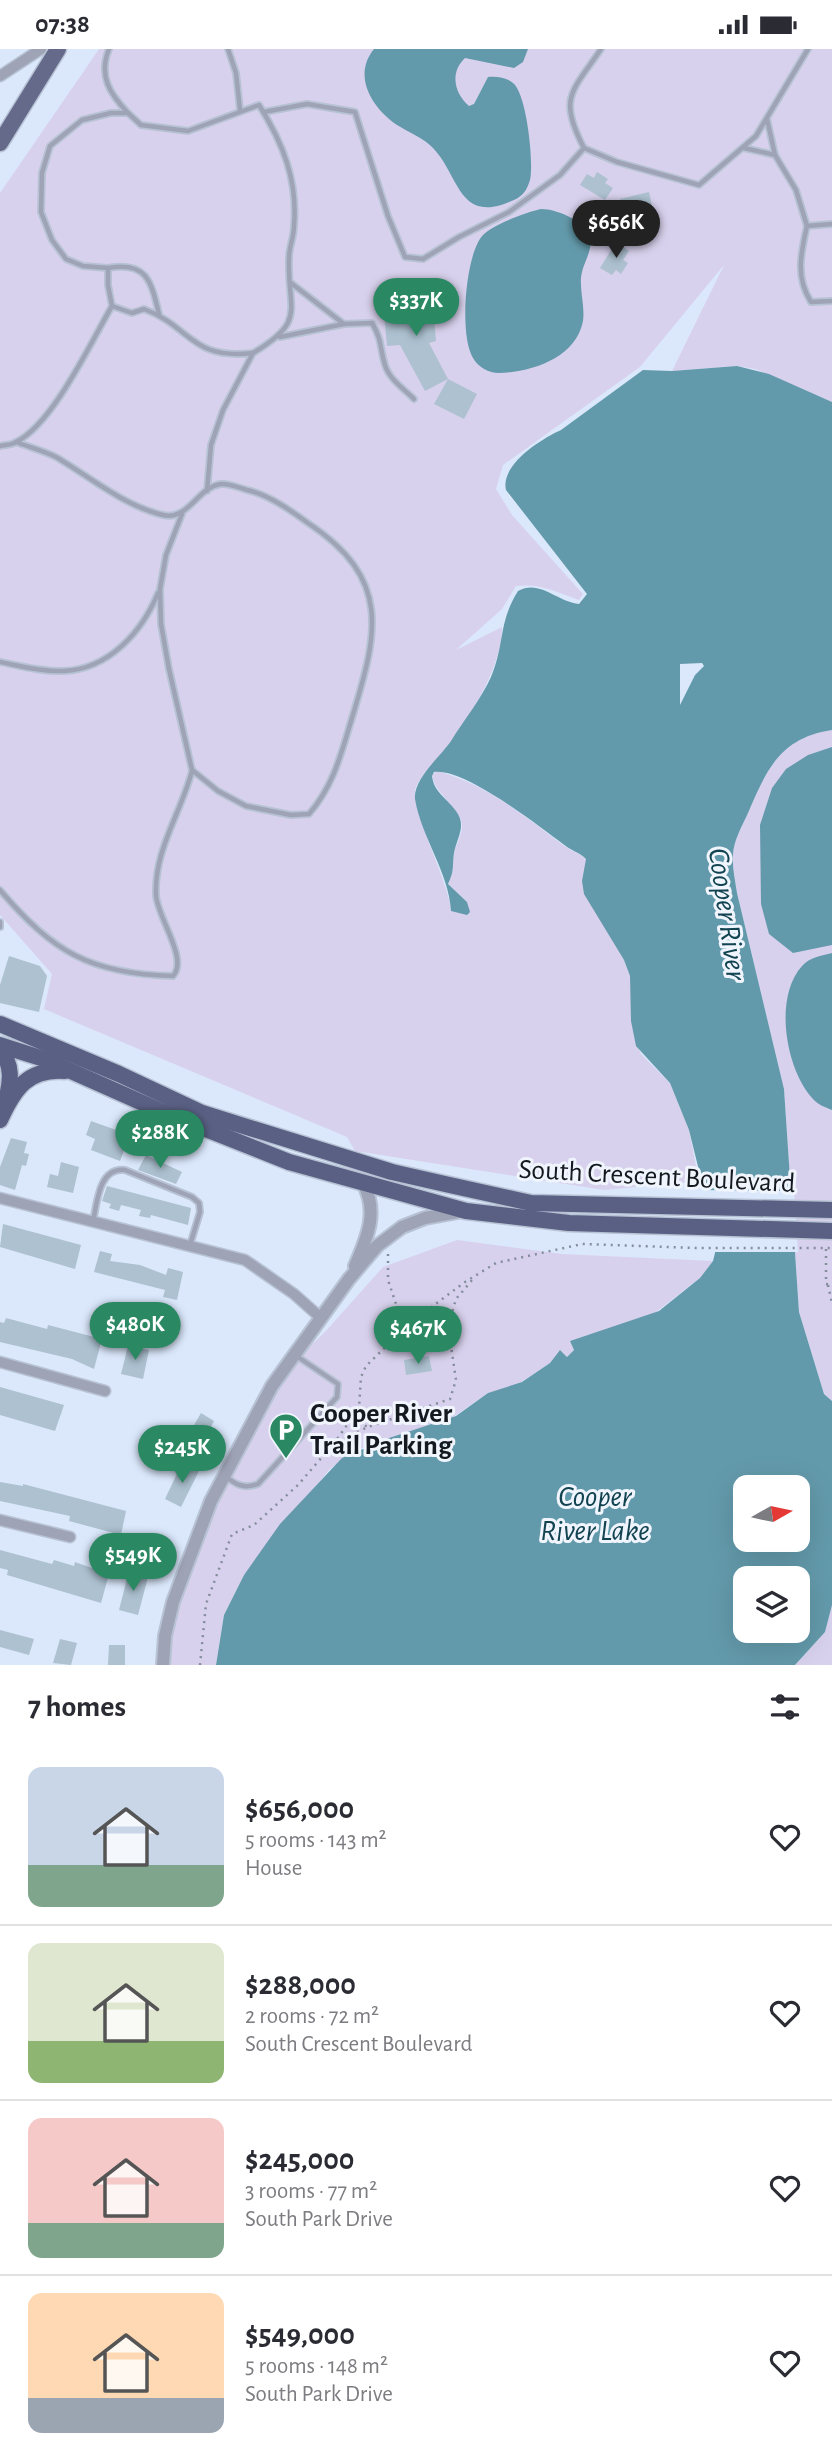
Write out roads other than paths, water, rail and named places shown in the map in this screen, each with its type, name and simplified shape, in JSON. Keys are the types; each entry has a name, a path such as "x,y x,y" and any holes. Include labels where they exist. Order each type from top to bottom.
{"highway":[{"path":"0,1024 79,1066"},
{"path":"0,1047 79,1066"},
{"path":"0,1047 9,1063 10,1073 2,1116"},
{"path":"2,1116 14,1091 31,1076 79,1066"},
{"name":"South Crescent Boulevard","path":"79,1066 103,1083 163,1112 289,1163 466,1211 569,1223 691,1229 824,1231"},
{"name":"South Crescent Boulevard","path":"79,1066 202,1113 392,1172 531,1202 832,1210"}],"main road":[{"path":"0,143 58,49"}],"street":[{"path":"0,76 41,49"},
{"path":"349,1279 365,1242 372,1215 372,1203 363,1183"},
{"path":"0,1198 245,1260 294,1294 321,1318"},
{"path":"163,1665 165,1636 173,1602 211,1501 272,1386 349,1279 377,1246 402,1227 425,1218 466,1211"},
{"path":"0,1361 105,1391"},
{"path":"0,1520 69,1537"}],"lane":[{"path":"108,49 105,59 109,94 141,125 188,131 259,105 264,113 280,143 292,176 295,228 289,255 292,301 289,322 279,337"},
{"path":"601,49 583,71 569,97 571,123 584,148 617,162 699,185 756,136 808,49"},
{"path":"230,51 236,73 240,110"},
{"path":"264,113 307,104 355,112 388,216 405,257 423,259 509,212 560,175 584,148"},
{"path":"128,113 111,113 82,120 50,146 43,173 41,212 52,240 66,259 83,266 108,268 127,265 139,268 150,283 159,314"},
{"path":"767,118 775,155 796,190 807,226 799,260 803,290 811,302 832,301"},
{"path":"743,148 775,155"},
{"path":"807,226 832,224"},
{"path":"0,446 16,442 39,423 58,400 112,306 108,268"},
{"path":"291,283 344,324"},
{"path":"112,306 132,313 144,309 159,314 181,333 212,352 231,355 253,353 279,337 344,324 372,323 382,340 386,367 393,379 414,399"},
{"path":"207,491 211,445 219,421 253,353"},
{"path":"16,442 53,456 136,505 166,516 182,514"},
{"path":"0,890 37,928 84,962 142,975 173,976 178,965 176,950 158,911 157,874 169,830 192,770 161,624 160,589 166,555 182,514 199,495 220,484 251,490 286,508 343,551 361,572 373,618 370,651 337,771 324,797 309,814 291,815 246,806 218,791 192,770"},
{"path":"0,662 61,672 82,669 108,657 134,634 147,619 160,589"},
{"path":"93,1222 101,1187 107,1174 115,1169 125,1170 192,1197 199,1203 200,1212 190,1246"},
{"path":"225,1475 235,1484 246,1487 258,1484 337,1398 338,1384 295,1355"}],"water":[{"path":"374,49 528,49 523,62 514,68 465,58 456,77 460,96 469,106 474,104 488,77 507,79 518,90 526,114 531,160 530,180 522,195 496,206 482,207 471,202 433,148 388,118 373,101 365,80 365,70"},
{"path":"541,209 574,219 590,239 581,278 583,321 572,345 551,361 525,370 491,372 473,358 466,332 466,295 472,259 477,245 488,231 510,219"},
{"name":"Cooper River Lake","path":"737,366 769,374 832,402 832,730 800,740 778,758 762,783 741,828 733,859 737,893 784,1089 799,1312 824,1394 832,1401 832,1605 825,1632 795,1665 216,1665 224,1615 244,1575 280,1524 342,1458 389,1438 456,1416 488,1393 522,1382 550,1363 560,1350 567,1357 574,1350 570,1341 659,1311 700,1278 713,1261 714,1231 689,1130 670,1083 636,1046 631,1021 630,976 624,960 584,894 582,881 586,859 482,788 447,773 434,772 432,776 435,787 456,811 461,822 448,884 467,902 470,912 467,915 451,911 445,882 415,799 418,784 451,741 491,677 507,613 518,591 526,588 541,589 579,604 587,594 506,490 509,471 533,446 561,430 643,370 672,371","holes":["702,663 704,666 695,675 680,705 680,664"]},
{"path":"832,747 832,945 793,953 769,934 761,904 760,825 772,788 786,769 808,755"},
{"path":"832,953 832,1110 813,1099 796,1070 786,1034 786,1014 793,980 802,966 812,959"}],"place":[{"name":"Cooper River Trail Parking","path":"286,1460"}],"water label":[{"name":"Cooper River","path":"727,914"}]}
